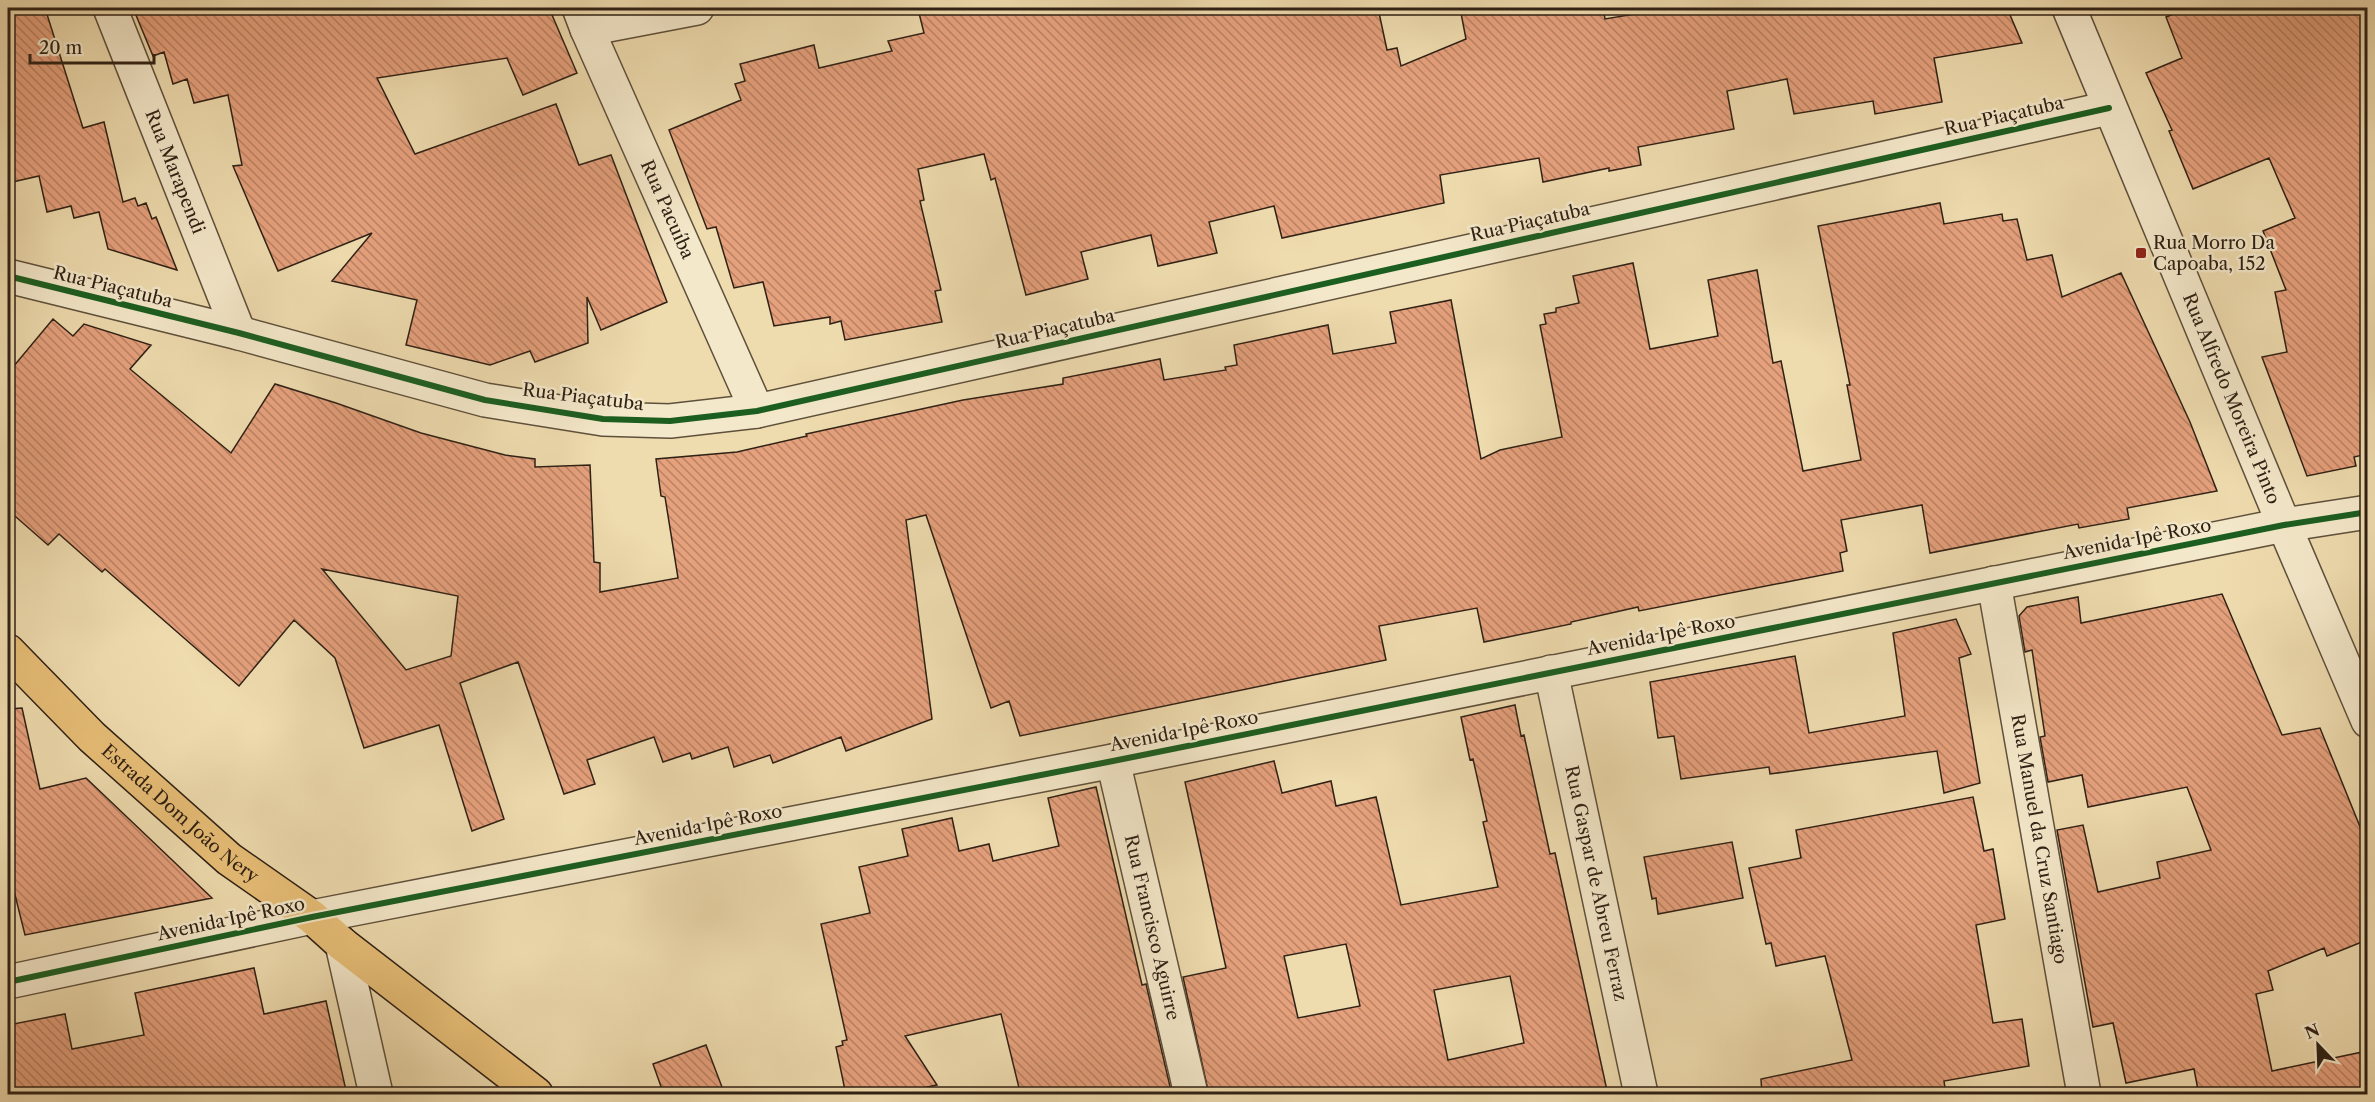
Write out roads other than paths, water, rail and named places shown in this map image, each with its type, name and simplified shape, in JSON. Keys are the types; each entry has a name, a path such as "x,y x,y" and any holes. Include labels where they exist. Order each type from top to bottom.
{"main road":[{"name":"Estrada Dom João Nery","path":"8,651 92,737 229,859 312,917 342,944 536,1095"}],"street":[{"name":"Rua Marapendi","path":"110,8 239,333"},
{"path":"583,18 697,8"},
{"name":"Rua Alfredo Moreira Pinto","path":"2069,8 2367,721"},
{"name":"Rua Pacuíba","path":"583,18 757,411"},
{"name":"Rua Piaçatuba","path":"8,276 239,333 485,400 603,419 670,421 757,411 2109,108"},
{"name":"Avenida Ipê Roxo","path":"8,982 312,917 1113,761 2284,525 2367,512"},
{"name":"Rua Manuel da Cruz Santiago","path":"1994,583 2084,1095"},
{"name":"Rua Gaspar de Abreu Ferraz","path":"1551,672 1641,1095"},
{"name":"Rua Francisco Aguirre","path":"1113,761 1191,1095"},
{"path":"342,944 376,1095"}],"place":[{"name":"Rua Morro Da Capoaba, 152","path":"2141,253"}]}
